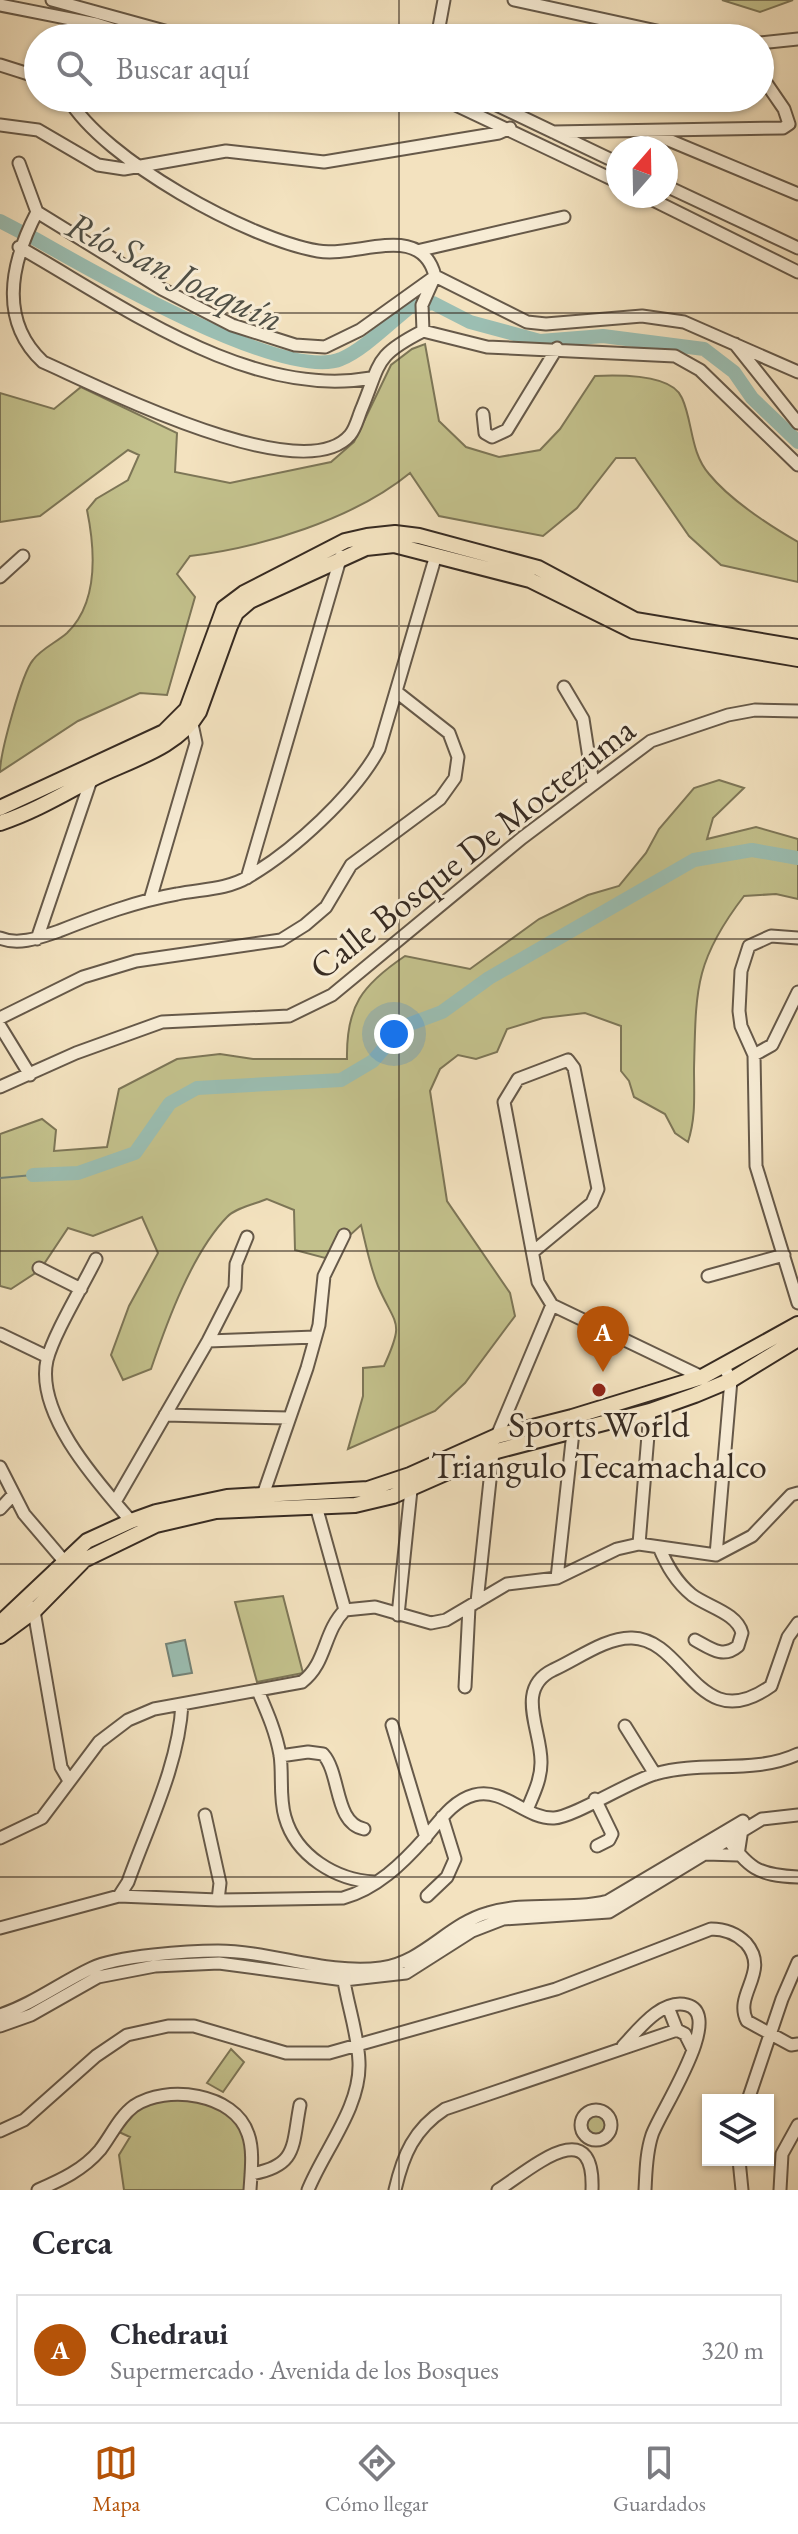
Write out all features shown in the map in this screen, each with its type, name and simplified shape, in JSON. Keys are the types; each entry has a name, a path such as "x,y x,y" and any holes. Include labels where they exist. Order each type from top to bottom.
{"main road":[{"path":"0,808 164,732 187,709 224,608 244,593 345,541 395,533 419,536 538,568 635,620 798,647"},
{"path":"0,823 39,810 91,780 163,746 192,724 236,613 250,601 366,548 394,545 530,580 633,631 798,659"},
{"path":"0,1623 30,1607 64,1561 87,1541 131,1521 192,1503 368,1489 410,1475 497,1436 572,1417 702,1377 728,1373 798,1324"},
{"path":"0,1636 95,1552 156,1525 216,1511 355,1505 411,1490 493,1452 650,1411 798,1339"}],"street":[{"path":"52,0 80,3 146,24"},
{"path":"440,24 444,0"},
{"path":"514,0 625,24"},
{"path":"75,19 80,3"},
{"path":"0,5 92,24"},
{"path":"774,42 798,39"},
{"path":"0,65 24,73"},
{"path":"553,132 777,128 789,124 774,94"},
{"path":"79,112 90,126 197,204 305,248 336,252 396,245 421,250 564,217"},
{"path":"475,112 606,176"},
{"path":"511,112 606,157"},
{"path":"473,138 482,115"},
{"path":"0,125 38,130 98,165 111,169 144,168 226,151 324,162 473,138 510,128"},
{"path":"643,129 798,194"},
{"path":"19,163 37,212 162,289 232,325 295,345 325,347 360,330 435,276"},
{"path":"678,192 798,248"},
{"path":"669,208 798,272"},
{"path":"37,212 7,280 5,314 10,332 21,349 43,362 219,437 298,452 320,452 338,446 351,434 371,378 387,352 423,331 487,347 675,356 688,362 798,465"},
{"path":"19,247 188,343 245,365 309,382 339,383 371,378"},
{"path":"421,250 435,276 422,305 423,331"},
{"path":"431,264 461,284"},
{"path":"435,276 527,322 546,324 642,316 684,322 798,372"},
{"path":"735,343 798,423"},
{"path":"483,414 485,433 492,437 507,430 557,348"},
{"path":"756,372 757,366 771,360"},
{"path":"247,878 345,541"},
{"path":"0,938 8,942 37,939 150,900 217,889 247,878 307,831 366,773 379,749 398,693 436,555"},
{"path":"0,577 23,556"},
{"path":"564,687 583,719 593,784"},
{"path":"0,1018 83,977 122,965 281,940 305,925 326,907 351,865 440,799 455,778 458,757 449,733 398,693"},
{"name":"Calle Bosque De Moctezuma","path":"0,1087 76,1053 162,1022 289,1016 332,995 395,939 651,741 728,715 755,710 798,711"},
{"path":"150,900 196,743 192,724"},
{"path":"37,939 91,780"},
{"path":"798,938 759,939 743,956 739,1011 741,1026 754,1055 756,1166 798,1303"},
{"path":"754,1055 772,1045 798,992"},
{"path":"0,1026 30,1075"},
{"path":"534,1251 592,1203 598,1189 574,1068 564,1060 518,1079 504,1102 538,1282 552,1305 702,1377"},
{"path":"263,1495 315,1337 324,1276 344,1235"},
{"path":"115,1502 235,1288 236,1264 247,1237"},
{"path":"708,1276 784,1255"},
{"path":"96,1259 48,1357 45,1380 52,1403 92,1477 131,1521"},
{"path":"39,1268 81,1289"},
{"path":"497,1436 552,1305"},
{"path":"1,1337 48,1357"},
{"path":"208,1341 315,1337"},
{"path":"716,1555 728,1373"},
{"path":"639,1544 650,1411"},
{"path":"165,1415 289,1418"},
{"path":"557,1578 573,1432"},
{"path":"465,1687 493,1452"},
{"path":"0,1467 13,1495 64,1561"},
{"path":"398,1615 411,1490"},
{"path":"0,1838 42,1818 68,1779 99,1742 128,1720 154,1709 302,1682 318,1667 328,1633 345,1610 375,1607 431,1623 446,1620 507,1584 557,1578 605,1554 639,1544 716,1555 752,1536 791,1495 798,1493"},
{"path":"0,1509 13,1495"},
{"path":"316,1506 345,1610"},
{"path":"659,1547 677,1581 736,1621 742,1633 738,1646 727,1653 719,1653 695,1640"},
{"path":"30,1607 61,1767 68,1779"},
{"path":"527,1810 541,1763 531,1697 536,1684 546,1674 613,1642 635,1638 656,1645 695,1685 711,1695 742,1700 771,1686 788,1637 798,1623"},
{"path":"258,1691 280,1756 285,1816 293,1835 316,1863 353,1881 374,1882"},
{"path":"119,1896 128,1882 166,1775 181,1722 182,1704"},
{"path":"392,1725 426,1838"},
{"path":"625,1726 655,1774"},
{"path":"280,1756 308,1752 323,1754 347,1817 356,1828 364,1829"},
{"path":"0,1928 119,1896 218,1900 343,1898 362,1893 374,1882 389,1875 442,1817 459,1802 476,1794 494,1794 527,1810 557,1817 655,1774 676,1769 767,1765 798,1754"},
{"path":"595,1799 612,1834 609,1840 597,1846"},
{"path":"0,2015 95,1966 158,1956 221,1951 343,1974 381,1968 404,1962 484,1914 525,1907 590,1906 608,1901 770,1810 798,1808"},
{"path":"205,1815 220,1883 218,1900"},
{"path":"0,2026 31,2015 98,1977 155,1966 219,1963 343,1974 406,1973 472,1931 503,1919 609,1912 702,1854 724,1835 773,1815 798,1815"},
{"path":"427,1896 447,1877 455,1859 442,1817"},
{"path":"738,1855 742,1829"},
{"path":"724,1835 738,1855 761,1872 798,1877"},
{"path":"702,1854 738,1855"},
{"path":"0,2131 24,2120 96,2056 127,2035 168,2026 194,2026 286,2053 329,2053 569,1985 711,1929 734,1934 753,1955 757,1968 744,2002 743,2014 752,2026 791,2045 798,2044"},
{"path":"750,2094 798,1962"},
{"path":"308,2190 353,2097 359,2062 343,1974"},
{"path":"620,2049 649,2019 668,2007 683,2003 694,2007 700,2015 700,2028 693,2050 653,2132 645,2190"},
{"path":"668,2007 677,2030 685,2034 693,2050"},
{"path":"649,2019 656,2036"},
{"path":"395,2190 409,2145 436,2115 677,2030"},
{"path":"38,2190 83,2166 133,2107 171,2095 209,2100 238,2119 248,2134 250,2190"},
{"path":"251,2174 277,2169 288,2160 300,2105"},
{"path":"560,2151 590,2111 597,2110 609,2116 611,2129 592,2167 592,2190"},
{"path":"581,2122 581,2128 589,2139 603,2140"},
{"path":"780,2190 782,2154 798,2125"},
{"path":"582,2151 589,2139"},
{"path":"498,2190 569,2148 582,2151 592,2167"},
{"path":"740,2166 742,2190"}],"shaded area":[{"path":"722,0 793,0 760,12"},
{"path":"425,344 439,421 466,447 499,457 540,450 560,429 595,376 643,378 667,384 682,398 698,456 709,474 739,503 798,542 798,582 721,565 689,536 635,458 616,458 577,508 543,536 439,516 410,473 362,504 305,529 246,546 190,556 177,574 195,597 167,695 140,693 78,721 0,772 12,714 28,668 40,652 67,633 85,606 90,591 93,558 87,510 96,499 128,480 139,455 128,450 40,516 0,522 0,393 54,409 81,387 177,433 175,472 230,483 331,462 354,442 391,365 412,349"},
{"path":"719,780 744,788 713,818 707,839 756,827 798,839 798,899 776,894 744,896 715,939 701,977 698,997 694,1106 688,1142 675,1133 665,1114 634,1097 629,1081 621,1071 621,1026 585,1013 543,1018 507,1029 497,1052 476,1059 458,1055 440,1069 430,1091 447,1201 510,1293 515,1316 465,1383 435,1411 348,1449 363,1396 363,1368 384,1366 396,1331 396,1324 373,1271 361,1225 325,1258 295,1250 294,1210 267,1199 231,1214 214,1232 192,1269 151,1369 123,1380 111,1355 129,1306 158,1253 142,1217 93,1236 68,1228 40,1270 11,1289 0,1286 0,1134 42,1119 56,1130 54,1151 107,1147 119,1089 177,1059 220,1054 253,1059 347,1059 350,1025 360,998 367,987 390,967 405,956 470,969 539,919 588,895 619,886 646,853 659,829 694,788"},
{"path":"283,1596 303,1673 257,1682 235,1602"},
{"path":"231,2049 244,2062 223,2092 207,2083"},
{"path":"162,2099 209,2104 238,2123 247,2146 247,2190 124,2190 119,2155 130,2137 119,2132 134,2110"},
{"path":"596,2112 605,2116 609,2125 605,2134 596,2138 587,2134 583,2125 587,2116"}],"water":[{"path":"185,1640 192,1673 173,1676 166,1644"}],"waterway":[{"name":"Río San Joaquín","path":"0,221 21,232"},
{"name":"Río San Joaquín","path":"32,237 186,319 277,355 314,362 349,355 410,307 419,306"},
{"name":"Río San Joaquín","path":"424,305 433,303 470,322 540,341 603,336 704,349 734,372 752,398 798,442"},
{"path":"33,1175 78,1173 135,1153 170,1103 197,1088 341,1080 373,1061 402,1027 442,1012 489,978 694,860 752,850 798,858"},
{"path":"0,1178 33,1175"}],"place":[{"name":"Chedraui","path":"603,1372"},
{"name":"Sports World Triangulo Tecamachalco","path":"599,1390"}]}
